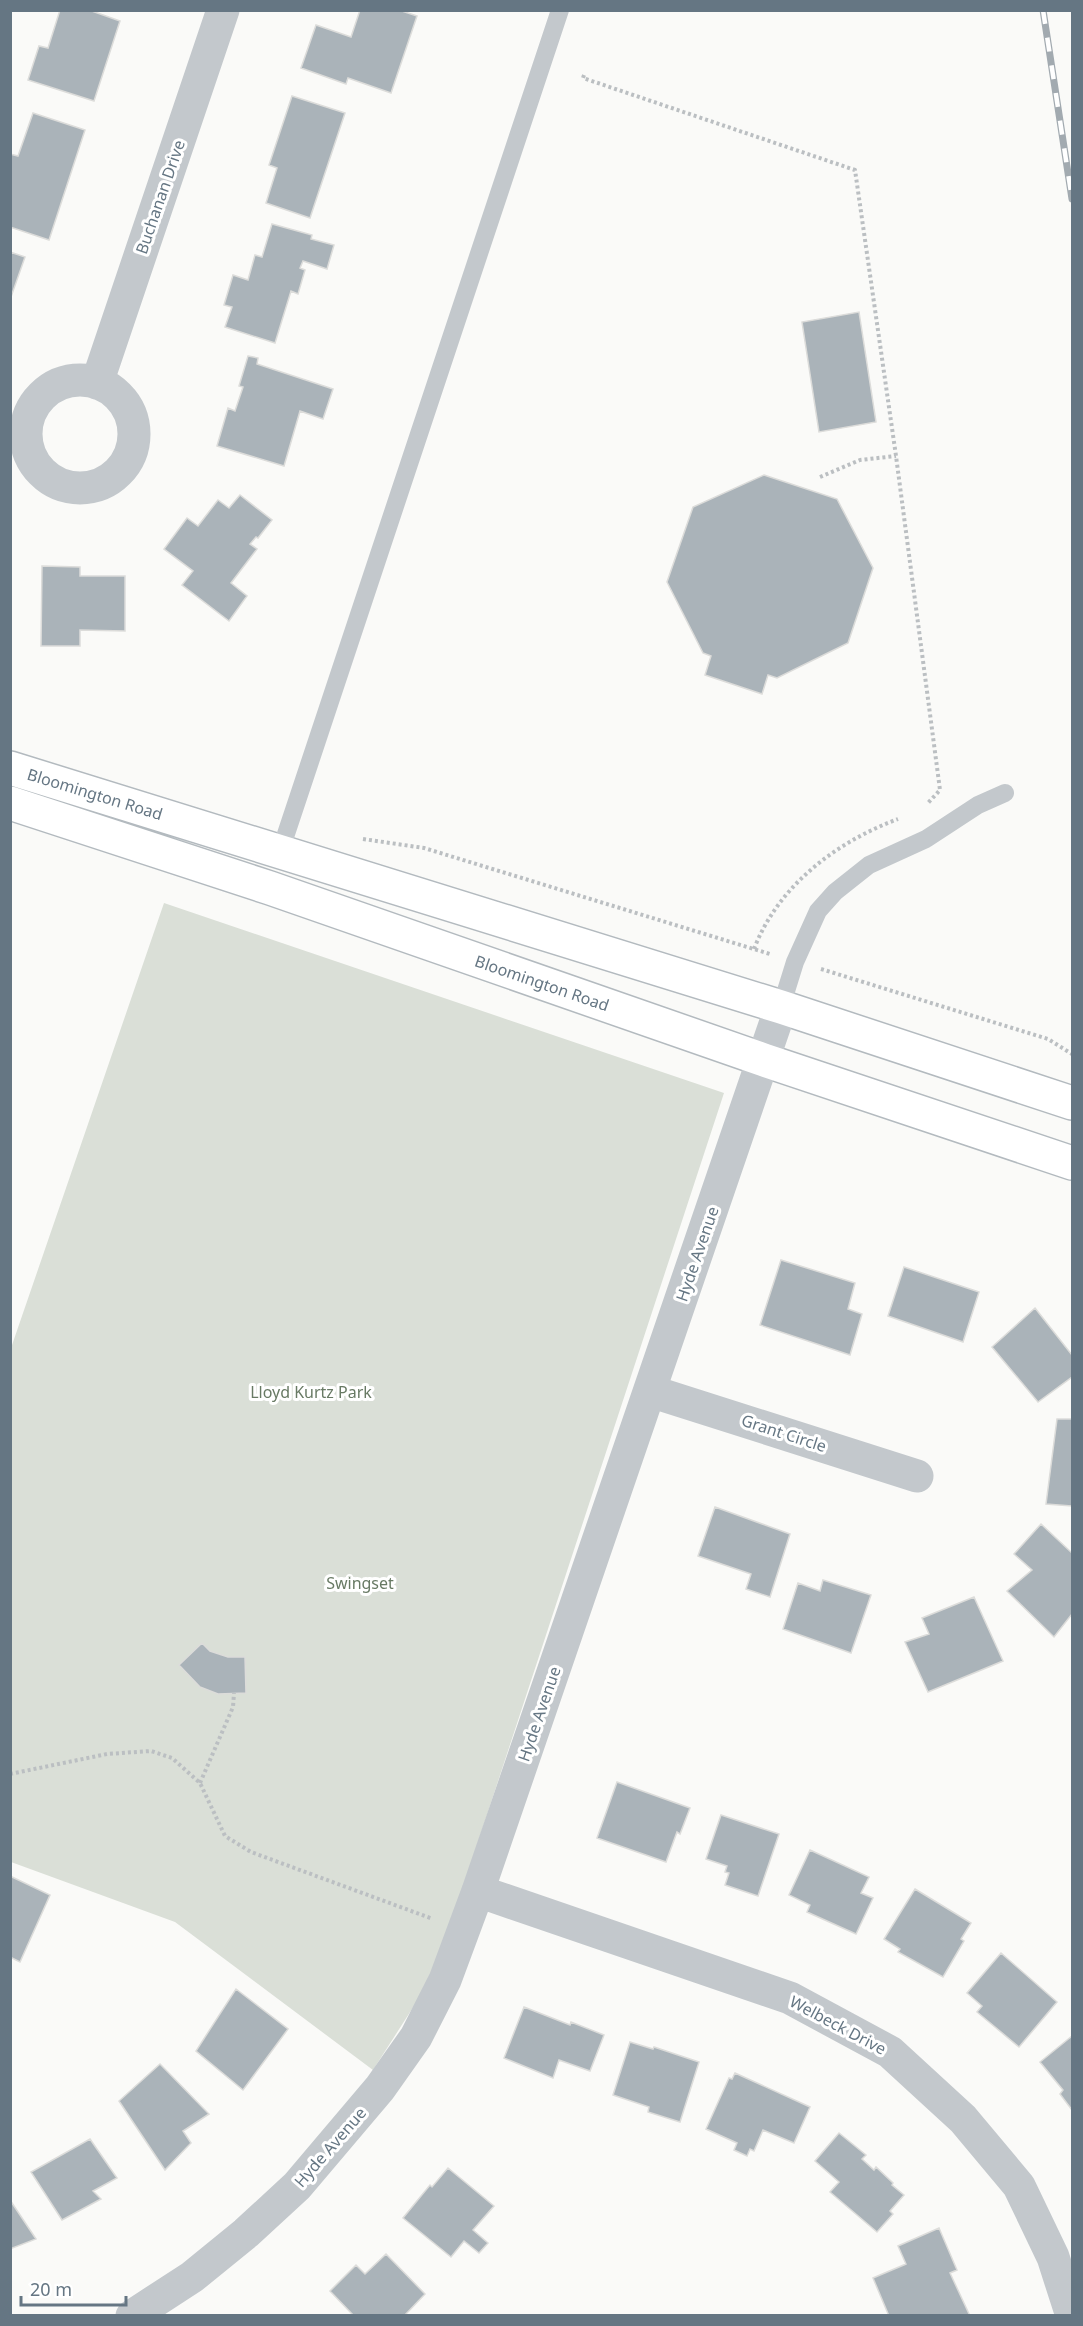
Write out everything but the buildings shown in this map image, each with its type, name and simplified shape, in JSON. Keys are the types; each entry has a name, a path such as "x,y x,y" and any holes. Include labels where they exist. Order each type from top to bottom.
{"street":[{"name":"Buchanan Drive","path":"97,383 223,10"},
{"name":"Bloomington Road","path":"10,768 781,1007 1072,1103"},
{"name":"Bloomington Road","path":"10,803 270,888 764,1060 1072,1163"},
{"name":"Hyde Avenue","path":"132,2316 192,2277 289,2194 380,2088 416,2037 445,1980 478,1891 781,1007"},
{"name":"Grant Circle","path":"650,1391 917,1476"},
{"name":"Welbeck Drive","path":"478,1891 790,1998 890,2052 963,2119 1018,2186 1053,2257 1072,2316"}],"lane":[{"path":"280,852 560,10"},
{"path":"781,1007 795,962 818,911 835,892 869,865 926,839 978,805 1005,793"}],"path":[{"path":"585,75 583,78 855,170 940,790 925,805"},
{"path":"820,477 860,460 896,456"},
{"path":"754,949 773,911 805,875 852,839 903,817"},
{"path":"356,837 423,848 1048,1039 1072,1054"},
{"path":"200,1783 232,1707 234,1693"},
{"path":"10,1774 107,1754 151,1750 172,1758 200,1783 225,1836 251,1852 442,1922"}],"green space":[{"name":"Lloyd Kurtz Park","path":"164,903 724,1093 435,1973 373,2070 175,1922 11,1862 11,1348"}],"railway":[{"path":"1043,10 1072,199"}],"park label":[{"name":"Swingset","path":"360,1583"}]}
